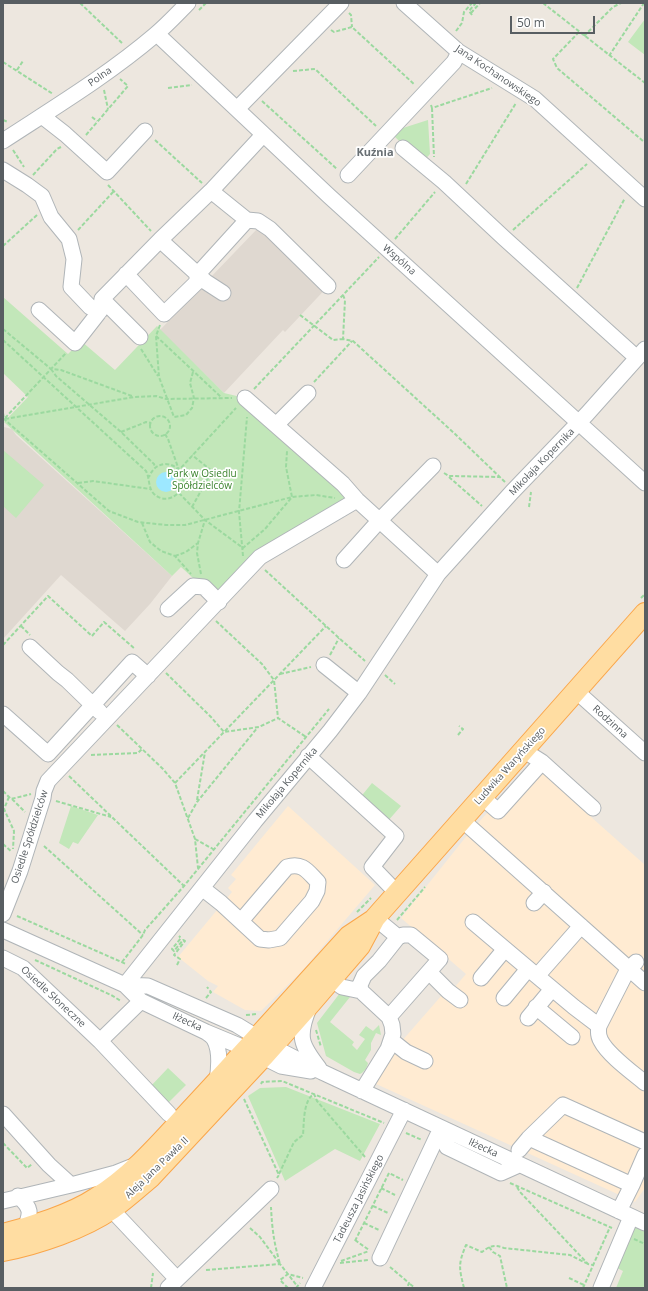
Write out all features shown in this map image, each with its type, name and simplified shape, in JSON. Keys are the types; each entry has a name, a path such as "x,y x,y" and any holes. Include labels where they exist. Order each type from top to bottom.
{"main road":[{"name":"Ludwika Waryńskiego","path":"260,1047 311,1003 360,946 375,918 576,691 642,622"},
{"name":"Ludwika Waryńskiego","path":"260,1047 349,936 375,918"},
{"name":"Aleja Jana Pawła II","path":"3,1234 25,1228 89,1203 121,1182 142,1162 217,1081 260,1047"},
{"name":"Aleja Jana Pawła II","path":"3,1251 21,1247 61,1234 97,1218 128,1197 151,1177 260,1047"}],"street":[{"name":"Polna","path":"8,145 42,116 116,66 156,34 188,3"},
{"path":"237,109 340,3"},
{"name":"Jana Kochanowskiego","path":"404,3 459,52 535,99 645,199"},
{"name":"Wspólna","path":"156,34 387,249 645,483"},
{"path":"349,173 454,62 459,52"},
{"path":"42,116 107,172 145,131"},
{"path":"39,310 75,343 101,305 126,274 211,191 263,135"},
{"path":"403,148 439,178 572,298 641,353"},
{"path":"3,170 42,196 51,217 69,239 74,259 71,287 90,307 101,305 140,337"},
{"path":"211,191 247,220 258,221 270,229 328,286"},
{"path":"126,274 164,314 202,279 247,220"},
{"path":"160,240 202,279 223,293"},
{"name":"Mikołaja Kopernika","path":"125,985 222,862 359,693 438,574 512,492 579,423 641,353"},
{"path":"282,430 308,393"},
{"path":"245,398 343,484 379,521 438,574"},
{"path":"344,560 379,521 433,466"},
{"path":"45,790 76,752 260,557 357,500"},
{"path":"168,609 193,586 204,587 219,602"},
{"path":"30,647 109,718"},
{"path":"48,754 132,662 148,676"},
{"path":"324,665 359,693"},
{"name":"Rodzinna","path":"576,691 645,753"},
{"path":"3,714 63,767"},
{"path":"523,750 542,762 593,808"},
{"path":"308,756 396,836 372,867 397,893"},
{"path":"482,797 498,810 542,762"},
{"name":"Osiedle Spółdzielców","path":"4,912 20,871 45,790"},
{"path":"462,820 540,890 587,926 633,965 645,983"},
{"path":"202,888 260,939 269,940 280,938 312,902 317,891 318,882 303,867 294,865 287,867 241,921"},
{"path":"375,918 398,937"},
{"path":"473,922 598,1026"},
{"path":"504,998 532,972 587,926"},
{"name":"Iłżecka","path":"3,930 125,985 148,986 237,1025 281,1066 322,1072 519,1165 627,1203 645,1223"},
{"path":"361,991 360,985 364,976 379,961 398,937 408,934 411,935 440,959 389,1017"},
{"path":"481,978 505,949"},
{"name":"Osiedle Słoneczne","path":"3,958 23,968 100,1041 169,1114"},
{"path":"633,965 598,1026 598,1034 601,1042 608,1050 645,1083"},
{"path":"429,972 448,991 460,1000"},
{"path":"331,979 342,988 361,991 389,1017 392,1030 388,1049 362,1091"},
{"name":"Iłżecka","path":"125,985 137,1005 206,1032 260,1047"},
{"path":"552,989 532,1012 554,1022 572,1037"},
{"name":"Ludwika Waryńskiego","path":"311,1003 304,1020 302,1039 308,1053 322,1072"},
{"path":"554,1022 570,1004"},
{"path":"100,1041 137,1005"},
{"path":"206,1032 214,1038 218,1052 219,1068 217,1081"},
{"path":"391,1040 406,1052 425,1061"},
{"path":"519,1150 529,1138 564,1105 645,1142"},
{"name":"Tadeusza Jasińskiego","path":"309,1283 372,1160 395,1128 404,1110"},
{"path":"3,1114 40,1156 71,1185"},
{"path":"375,1254 390,1235 432,1145 442,1128"},
{"path":"529,1138 627,1203"},
{"path":"600,1288 624,1234 627,1203 645,1155"},
{"path":"3,1201 18,1196 71,1185 116,1173 142,1162"},
{"path":"111,1209 173,1284 271,1189"},
{"path":"18,1196 24,1201 30,1210 29,1219 25,1228"}],"path":[{"path":"80,3 127,48"},
{"path":"447,41 462,23 464,12 473,3"},
{"path":"473,3 475,4 469,11 471,14 480,3"},
{"path":"543,3 608,56 645,83"},
{"path":"584,36 614,7 621,3"},
{"path":"608,56 644,3"},
{"path":"323,22 334,32 352,27 424,94"},
{"path":"579,32 553,59 557,68 643,141 645,139"},
{"path":"17,70 24,61"},
{"path":"3,62 55,95"},
{"path":"283,62 292,71 315,69 385,135"},
{"path":"29,174 31,177 57,149 75,143 98,121 128,86 120,79"},
{"path":"406,112 432,108 508,82"},
{"path":"168,88 198,84"},
{"path":"104,90 108,109"},
{"path":"254,93 341,173 349,173"},
{"path":"459,196 517,101 521,104"},
{"path":"178,470 387,249 439,178 432,108"},
{"path":"92,117 98,121"},
{"path":"145,131 211,191"},
{"path":"8,145 25,168"},
{"path":"504,238 597,155"},
{"path":"107,172 106,184 160,240"},
{"path":"572,298 631,186"},
{"path":"69,239 114,191"},
{"path":"3,246 47,206"},
{"path":"342,339 345,300 343,295"},
{"path":"164,314 156,336 159,377 174,418"},
{"path":"300,315 333,340 342,339 353,341 506,483"},
{"path":"3,329 51,369 56,376 121,432 154,464 155,468"},
{"path":"156,336 221,397"},
{"path":"140,337 138,343 159,377"},
{"path":"3,340 146,471 149,478 150,489"},
{"path":"308,393 311,385 353,341"},
{"path":"4,419 75,343"},
{"path":"51,369 61,370 134,397"},
{"path":"168,421 188,414 194,405 194,398 190,383 193,372"},
{"path":"4,419 134,397 156,396 166,399 214,399 221,397 245,398"},
{"path":"242,577 243,548 240,512 248,413 245,398"},
{"path":"3,413 4,419 109,511 141,523 185,525 240,512 292,497 316,495 357,500"},
{"path":"159,416 166,418 168,421 169,429 165,434 154,434 150,427 155,418 159,416"},
{"path":"121,432 146,422 151,423"},
{"path":"282,430 286,467 292,497"},
{"path":"78,483 93,481 150,489 158,497 164,498 169,498 179,493 184,482 183,477 178,470 165,434"},
{"path":"192,455 212,471 192,507"},
{"path":"149,478 155,468 166,464 171,465 178,470"},
{"path":"433,466 449,476 484,507"},
{"path":"449,476 500,477"},
{"path":"529,507 531,489"},
{"path":"179,493 205,520 243,548"},
{"path":"243,548 265,529 292,497"},
{"path":"204,587 198,553 198,543 205,520"},
{"path":"141,523 150,542 161,551 175,556 204,587"},
{"path":"175,556 186,552 198,543"},
{"path":"256,562 359,656 368,662"},
{"path":"3,645 48,596 92,636 104,622 139,653 132,662"},
{"path":"208,613 262,664 274,680 278,718 306,737"},
{"path":"175,783 326,626"},
{"path":"158,666 211,717 224,732"},
{"path":"109,718 163,769 175,783 195,839 198,868"},
{"path":"224,732 259,727 278,718"},
{"path":"458,735 463,730 459,726"},
{"path":"188,818 197,802 259,727"},
{"path":"76,752 89,755 138,753 142,750"},
{"path":"197,802 205,752"},
{"path":"63,767 68,775 184,886"},
{"path":"10,798 45,790 112,818"},
{"path":"3,792 36,822"},
{"path":"10,798 4,810 14,831 12,852"},
{"path":"195,839 213,849"},
{"path":"44,846 143,935"},
{"path":"4,912 138,969"},
{"path":"177,935 181,938 172,949 174,951 183,940 185,941 174,955 180,959 177,965"},
{"path":"35,960 111,995 137,1005"},
{"path":"207,987 211,992 205,998 213,1001"},
{"path":"262,1082 282,1081 432,1145"},
{"path":"314,1094 317,1101 372,1160"},
{"path":"279,1175 294,1142 303,1135 306,1103 310,1096 314,1094"},
{"path":"3,1143 27,1168 40,1156"},
{"path":"355,1241 389,1173 414,1185"},
{"path":"588,1264 516,1186 645,1244"},
{"path":"381,1188 406,1201"},
{"path":"373,1206 398,1218"},
{"path":"364,1223 390,1235"},
{"path":"583,1288 610,1227"},
{"path":"464,1288 459,1260 466,1245 482,1252 488,1247 497,1245 504,1248 570,1255 593,1266"},
{"path":"488,1247 500,1256 507,1288"},
{"path":"375,1254 372,1260 337,1263 375,1254"},
{"path":"195,1262 203,1270 280,1264 299,1288"},
{"path":"288,1274 309,1283"},
{"path":"288,1274 280,1280 288,1288"},
{"path":"570,1278 584,1285"},
{"path":"409,1283 415,1288"}],"shaded area":[{"path":"258,228 333,281 285,332 283,330 224,393 160,330"},
{"path":"4,427 12,429 16,435 172,576 150,604 125,631 61,575 3,639"},
{"path":"536,759 594,812 590,816 645,865 645,1188 635,1202 374,1083 394,1050 442,995 454,988 466,974 401,918 469,833"},
{"path":"288,806 375,885 301,972 261,1011 245,1010 213,992 218,986 208,981 178,957 232,892 228,888 236,879 231,875"}],"green space":[{"path":"645,19 645,55 628,42"},
{"path":"428,120 430,154 422,163 394,136 403,128"},
{"name":"Park w Osiedlu Spółdzielców","path":"3,297 68,354 81,341 115,370 157,326 224,393 245,398 357,500 260,557 219,602 181,567 172,576 4,422 28,397 3,373"},
{"path":"3,450 44,485 16,518 3,506"},
{"path":"372,783 401,806 387,822 359,799"},
{"path":"71,806 98,815 78,844 73,842 69,849 59,843"},
{"path":"340,993 350,997 330,1022 354,1042 352,1045 357,1050 365,1039 359,1035 366,1026 373,1031 379,1025 381,1035 376,1033 371,1043 371,1050 365,1060 368,1063 367,1067 360,1074 326,1056 317,1023"},
{"path":"168,1068 186,1085 167,1104 150,1087"},
{"path":"286,1087 380,1124 360,1161 335,1149 285,1181 248,1096 260,1088"},
{"path":"631,1217 645,1223 645,1288 616,1288 623,1271 613,1266"}],"water":[{"path":"166,472 173,475 176,482 173,489 166,492 159,489 156,482 159,475"}],"district":[{"name":"Kuźnia","path":"375,153"}]}
